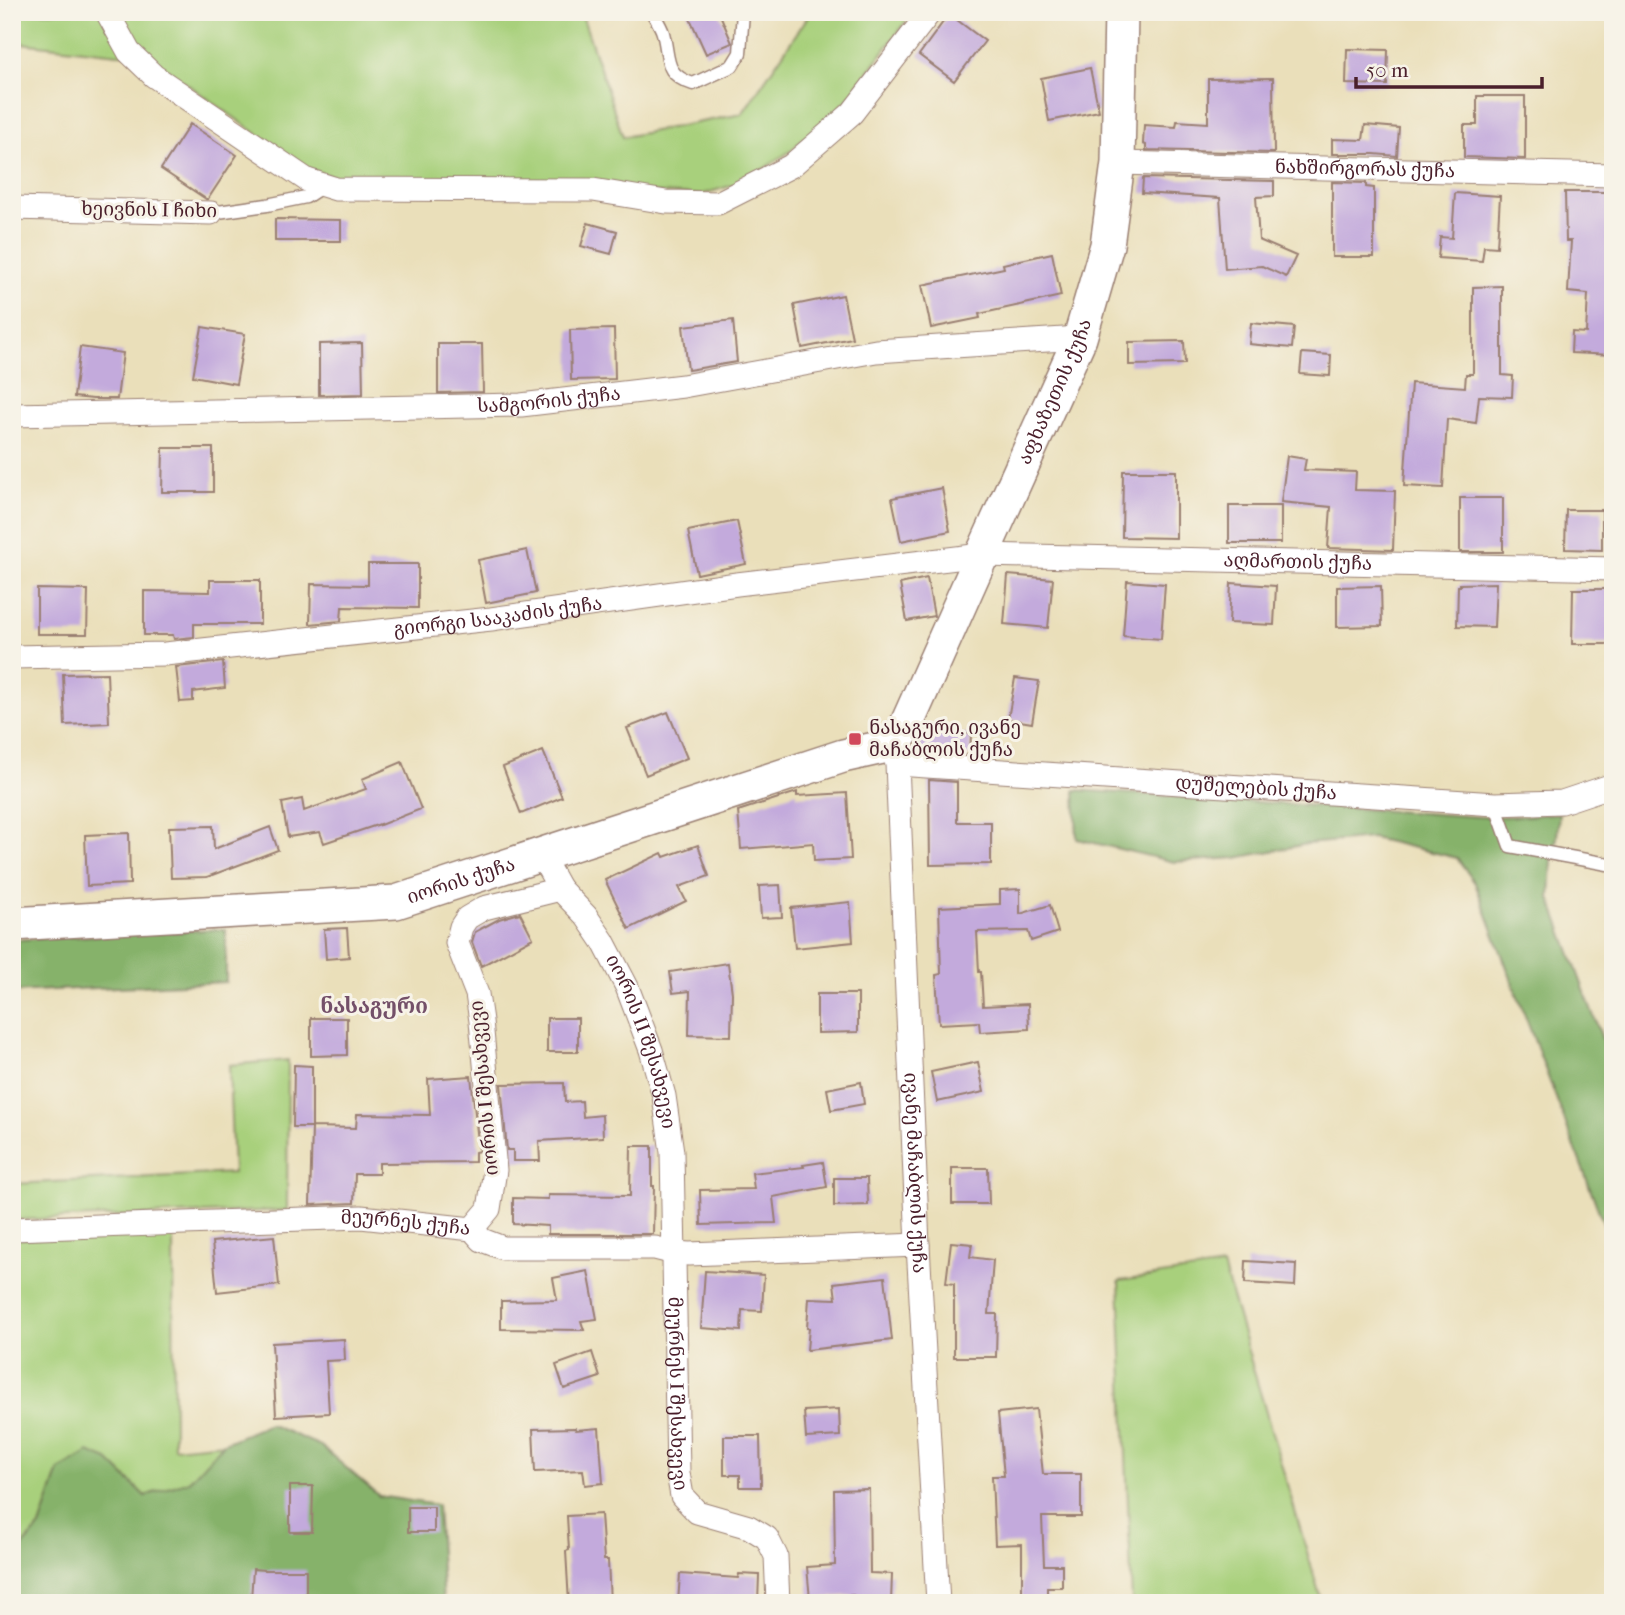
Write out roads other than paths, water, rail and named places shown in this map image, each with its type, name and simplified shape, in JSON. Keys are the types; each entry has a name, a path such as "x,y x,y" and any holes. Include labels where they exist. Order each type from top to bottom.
{"street":[{"path":"107,12 129,52 154,76 307,180 323,186 336,189 593,190 666,202 718,203 790,166 852,113 930,12"},
{"name":"აფხაზეთის ქუჩა","path":"894,754 1080,338 1107,245 1118,163 1121,12"},
{"name":"ნახშირგორას ქუჩა","path":"1118,163 1613,174"},
{"name":"ხეივნის I ჩიხი","path":"12,208 211,213"},
{"name":"სამგორის ქუჩა","path":"12,415 521,405 683,386 876,351 1080,338"},
{"name":"აღმართის ქუჩა","path":"982,555 1613,569"},
{"name":"გიორგი სააკაძის ქუჩა","path":"12,657 165,654 491,619 737,584 982,555"},
{"name":"დუშელების ქუჩა","path":"894,754 1496,804 1562,802 1613,785"},
{"name":"იორის ქუჩა","path":"12,924 396,902 842,756 894,754"},
{"name":"ივანე მაჩაბლის ქუჩა","path":"894,754 938,1603"},
{"name":"იორის II შესახვევი","path":"541,855 560,889 586,916 603,942 627,987 651,1050 664,1096 671,1152 675,1253"},
{"name":"იორის I შესახვევი","path":"472,1229 489,1209 495,1170 481,1021 477,994 457,943 461,927 467,918 484,908 560,889"},
{"name":"მეურნეს ქუჩა","path":"12,1229 361,1217 472,1229 482,1240 503,1248 655,1248 690,1254 918,1245"},
{"name":"მეურნეს I შესახვევი","path":"675,1253 678,1473 682,1496 697,1512 749,1527 767,1538 776,1556 778,1603"}],"lane":[{"path":"652,12 662,29 670,70 679,79 693,83 732,66 740,53 743,12"},
{"name":"ხეივნის I ჩიხი","path":"211,213 306,197 323,186"},
{"path":"1496,804 1510,846 1613,865"}],"place":[{"name":"ნასაგური, ივანე მაჩაბლის ქუჩა","path":"855,739"}],"district":[{"name":"ნასაგური","path":"374,1006"}]}
